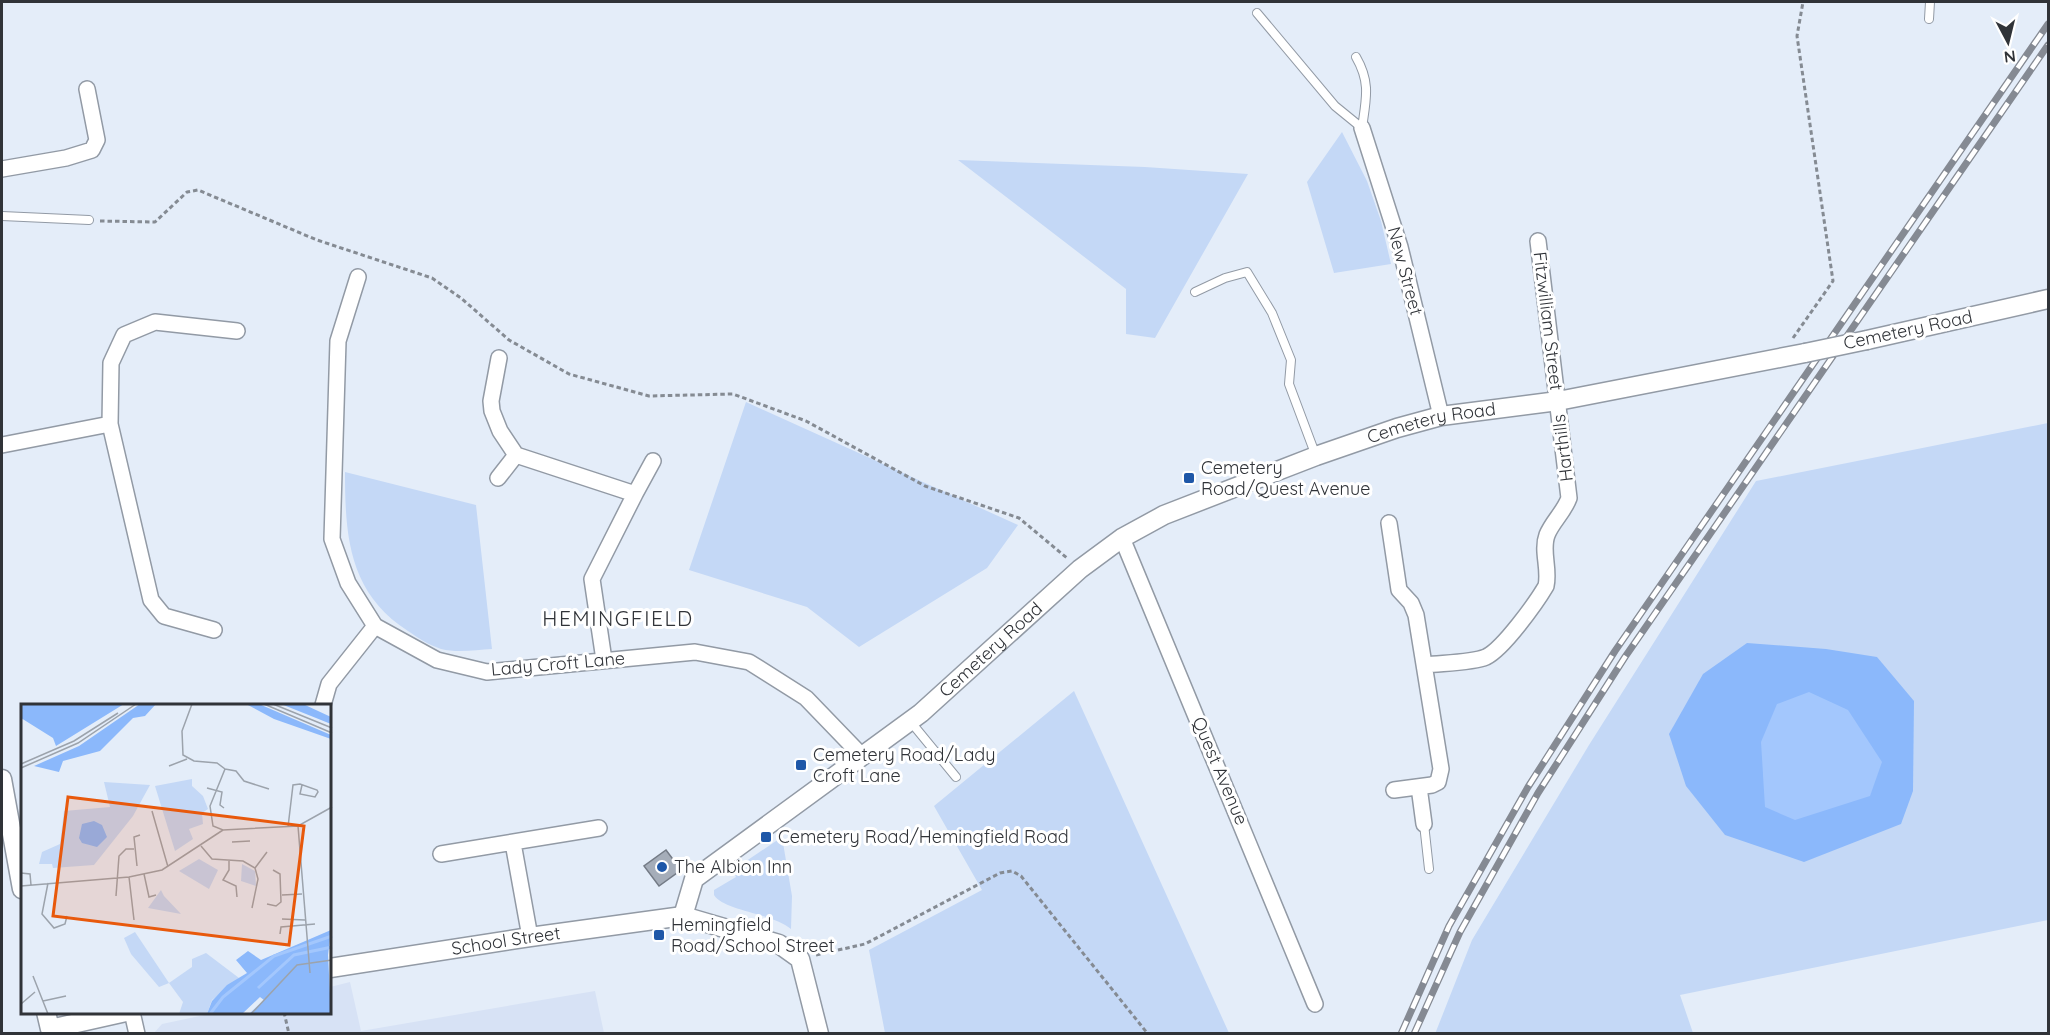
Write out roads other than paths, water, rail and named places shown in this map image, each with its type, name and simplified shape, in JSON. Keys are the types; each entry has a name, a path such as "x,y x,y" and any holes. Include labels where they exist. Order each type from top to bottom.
{"street":[{"path":"2,169 74,156 92,150 97,140 87,89"},
{"name":"New Street","path":"1362,128 1400,247 1441,416"},
{"name":"Fitzwilliam Street","path":"1538,241 1558,401"},
{"name":"Lady Croft Lane","path":"358,277 338,341 332,539 348,583 375,626 437,660 487,672 695,652 749,662 806,698 861,755"},
{"name":"Cemetery Road","path":"684,916 694,879 910,721 1080,569 1122,538 1164,515 1316,456 1397,428 1441,416 1558,401 1780,356 1805,353 2049,299"},
{"path":"214,630 164,616 151,600 110,424 111,363 124,335 155,322 237,331"},
{"path":"499,358 491,401 492,411 500,431 516,455 635,494"},
{"name":"Harthills","path":"1426,665 1485,657 1494,652 1546,586 1548,577 1545,549 1547,535 1565,509 1569,498 1558,401"},
{"path":"2,445 110,424"},
{"path":"498,478 516,455"},
{"path":"604,660 592,579 653,461"},
{"path":"1389,523 1397,583 1414,608 1426,665 1428,696 1442,769 1438,782 1432,785 1394,790"},
{"name":"Quest Avenue","path":"1122,538 1315,1004"},
{"path":"323,704 329,684 375,626"},
{"path":"2,779 21,884"},
{"path":"1419,787 1424,824"},
{"path":"441,854 598,828"},
{"path":"513,843 530,937"},
{"path":"684,916 779,944 800,959 819,1034"},
{"name":"School Street","path":"332,968 684,916"},
{"path":"46,1025 114,1014"},
{"path":"132,1014 137,1034"}],"lane":[{"path":"1929,19 1930,2"},
{"path":"1257,13 1335,106 1362,128"},
{"path":"1356,57 1365,72 1366,96 1362,128"},
{"path":"2,216 89,220"},
{"path":"1195,292 1225,278 1247,272 1272,313 1291,360 1289,384 1316,456"},
{"path":"910,721 956,777"},
{"path":"1424,824 1430,869"}],"railway":[{"path":"1401,1034 1449,926 1528,787 1615,651 2048,24"},
{"path":"1414,1034 1460,932 1538,793 1625,657 2048,45"}],"place":[{"name":"Cemetery Road/Quest Avenue","path":"1189,478"},
{"name":"Cemetery Road/Lady Croft Lane","path":"801,765"},
{"name":"Cemetery Road/Hemingfield Road","path":"766,837"},
{"name":"The Albion Inn","path":"662,867"},
{"name":"Hemingfield Road/School Street","path":"659,935"}],"district":[{"name":"HEMINGFIELD","path":"618,619"}]}
